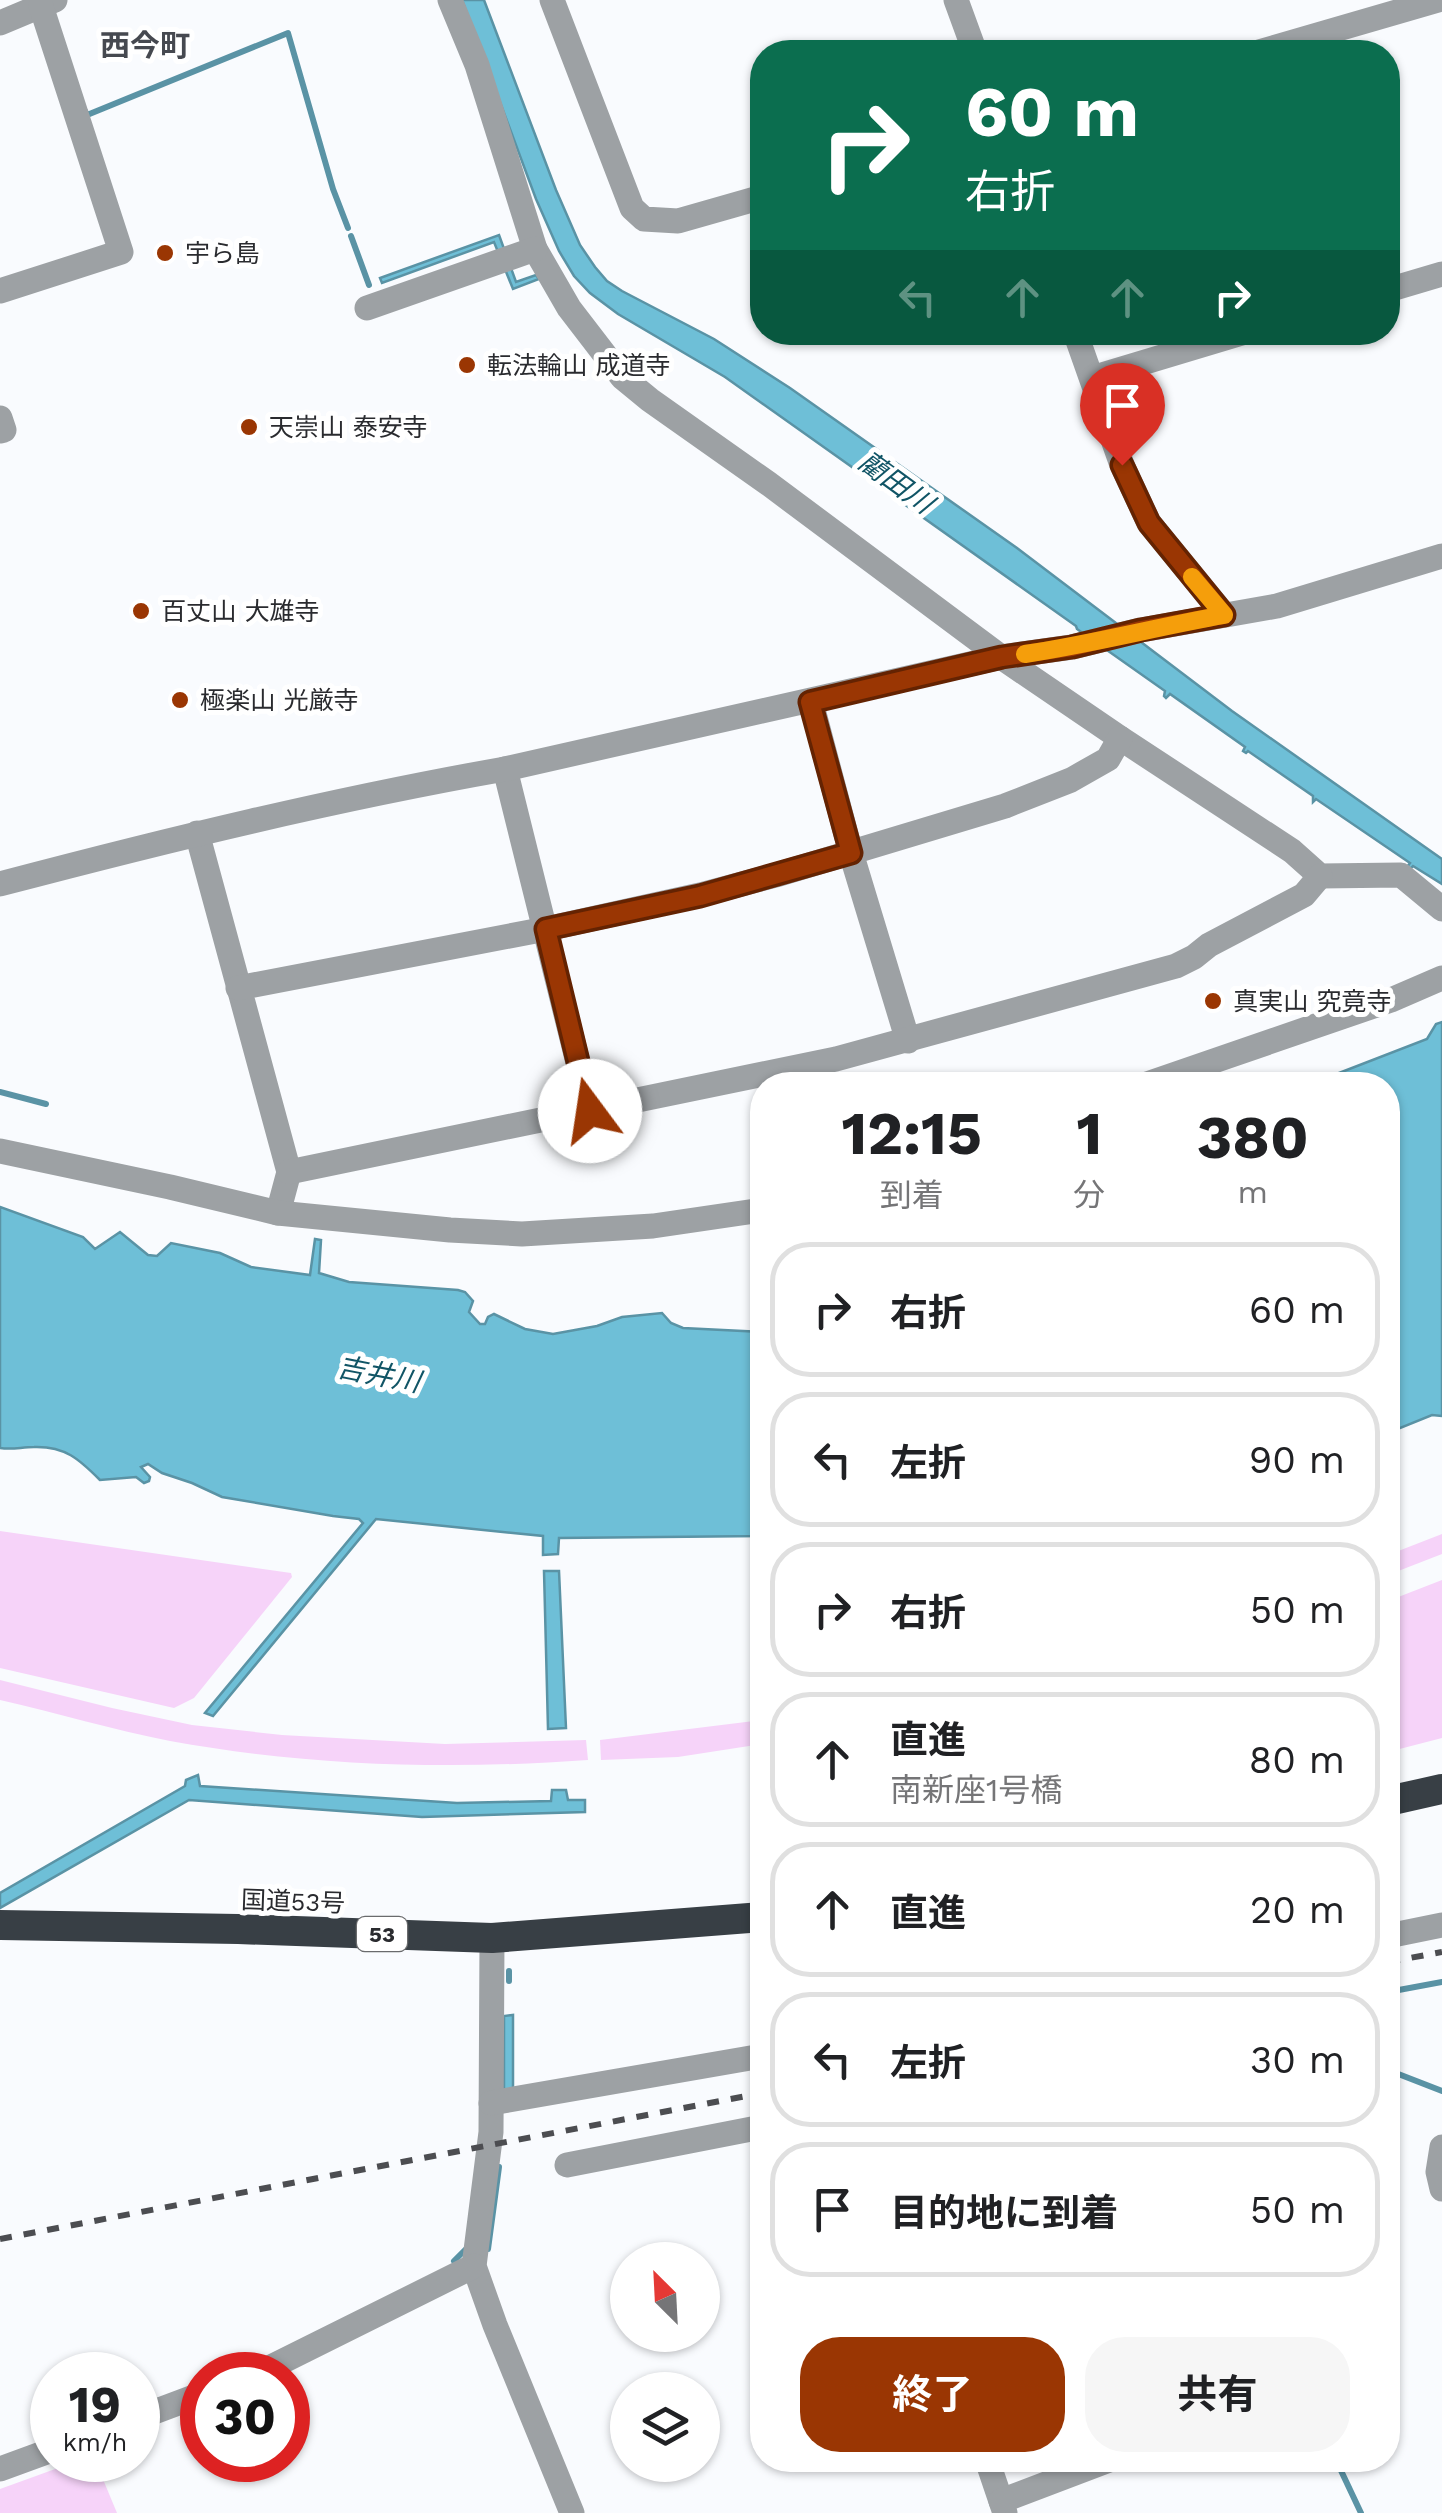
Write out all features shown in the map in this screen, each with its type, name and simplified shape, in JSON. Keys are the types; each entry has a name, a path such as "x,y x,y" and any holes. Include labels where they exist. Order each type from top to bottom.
{"highway":[{"path":"1400,1798 1442,1789"},
{"name":"国道53号","path":"0,1925 492,1938 750,1917"}],"street":[{"path":"450,0 477,66 535,250 569,308 622,377 1002,657 1292,851 1320,876 1402,875 1442,910"},
{"path":"552,0 632,208 644,219 678,221 750,200"},
{"path":"956,0 971,40"},
{"path":"1300,40 1438,0"},
{"path":"0,23 48,3 121,252 0,291"},
{"path":"367,308 535,250"},
{"path":"1400,286 1442,274"},
{"path":"1080,345 1122,465 1149,523 1224,615"},
{"path":"1092,378 1202,345"},
{"path":"0,418 4,430 0,432"},
{"path":"0,884 197,832 505,769 1002,657 1277,606 1442,556"},
{"path":"810,702 908,1041"},
{"path":"238,988 700,896 1005,806 1070,780 1108,759 1120,738"},
{"path":"505,769 590,1111"},
{"path":"197,832 289,1172 278,1213"},
{"path":"774,1072 908,1041 1176,966 1304,895 1320,876"},
{"path":"1182,1072 1391,1000 1442,978"},
{"path":"289,1172 750,1077"},
{"path":"0,1151 278,1213 450,1230 522,1234 653,1226 750,1212"},
{"path":"1400,1934 1442,1926"},
{"path":"492,1938 490,2144 474,2266 572,2513"},
{"path":"491,2104 750,2058"},
{"path":"567,2164 750,2129"},
{"path":"301,2352 474,2266"},
{"path":"0,2469 30,2458"},
{"path":"991,2472 1003,2507 1083,2472"}],"shaded area":[{"path":"0,1531 291,1573 292,1577 194,1698 174,1708 0,1668"},
{"path":"1442,1534 1442,1554 1400,1570 1400,1550"},
{"path":"1442,1580 1442,1738 1400,1749 1400,1596"},
{"path":"0,1680 192,1725 282,1735 445,1744 586,1740 588,1760 379,1764 222,1749 149,1737 0,1700"},
{"path":"750,1721 750,1746 678,1757 601,1760 600,1740"},
{"path":"30,2478 30,2482 104,2482 117,2513 0,2513 0,2489"}],"water":[{"name":"藺田川","path":"462,0 484,0 580,245 607,281 714,339 790,388 1017,548 1232,711 1442,859 1442,884 1413,866 1410,869 1410,863 1316,799 1313,802 1313,796 1243,751 1245,747 1170,694 1166,698 1165,691 1076,626 725,377 618,314 590,293 559,251 536,199"},
{"path":"499,235 516,282 536,275 539,279 513,289 494,242 382,283 380,278"},
{"path":"1442,1022 1442,1416 1432,1415 1400,1428 1400,1072 1342,1072 1427,1039 1436,1024"},
{"name":"吉井川","path":"0,1207 83,1237 95,1249 120,1232 148,1255 157,1256 171,1243 220,1253 251,1267 310,1275 315,1239 321,1240 319,1273 349,1282 465,1292 473,1301 469,1312 480,1324 494,1314 525,1329 553,1334 622,1317 662,1313 683,1328 750,1331 750,1536 559,1538 558,1554 543,1555 543,1536 376,1519 213,1716 205,1713 363,1523 359,1519 222,1497 148,1464 141,1467 150,1477 144,1483 136,1477 100,1480 63,1451 45,1447 0,1448"},
{"path":"544,1571 559,1571 566,1728 548,1729"},
{"path":"198,1775 200,1786 457,1803 551,1801 552,1790 566,1790 568,1800 585,1800 585,1812 422,1817 189,1800 0,1908 0,1893"},
{"path":"513,2015 513,2091 504,2090 504,2016"}],"waterway":[{"path":"85,111 87,115 288,33 348,228"},
{"path":"351,236 369,285"},
{"path":"0,1092 46,1104"},
{"path":"509,1971 509,1981"},
{"path":"1400,1990 1442,1982"},
{"path":"1400,2075 1442,2091"},
{"path":"488,2249 499,2167"},
{"path":"454,2261 466,2249"},
{"path":"1342,2472 1361,2513"}],"railway":[{"path":"1400,1960 1442,1952"},
{"path":"0,2239 750,2095"}],"slow traffic":[{"path":"1025,654 1224,615 1192,577"}],"place":[{"name":"宇ら島","path":"165,253"},
{"name":"転法輪山 成道寺","path":"467,365"},
{"name":"天崇山 泰安寺","path":"249,427"},
{"name":"百丈山 大雄寺","path":"141,611"},
{"name":"極楽山 光厳寺","path":"180,700"},
{"name":"真実山 究竟寺","path":"1213,1001"}],"district":[{"name":"西今町","path":"145,46"}],"route":[{"path":"590,1111 546,929 700,896 851,853 810,702 1002,657 1072,647 1224,615 1149,523 1122,465"}]}
